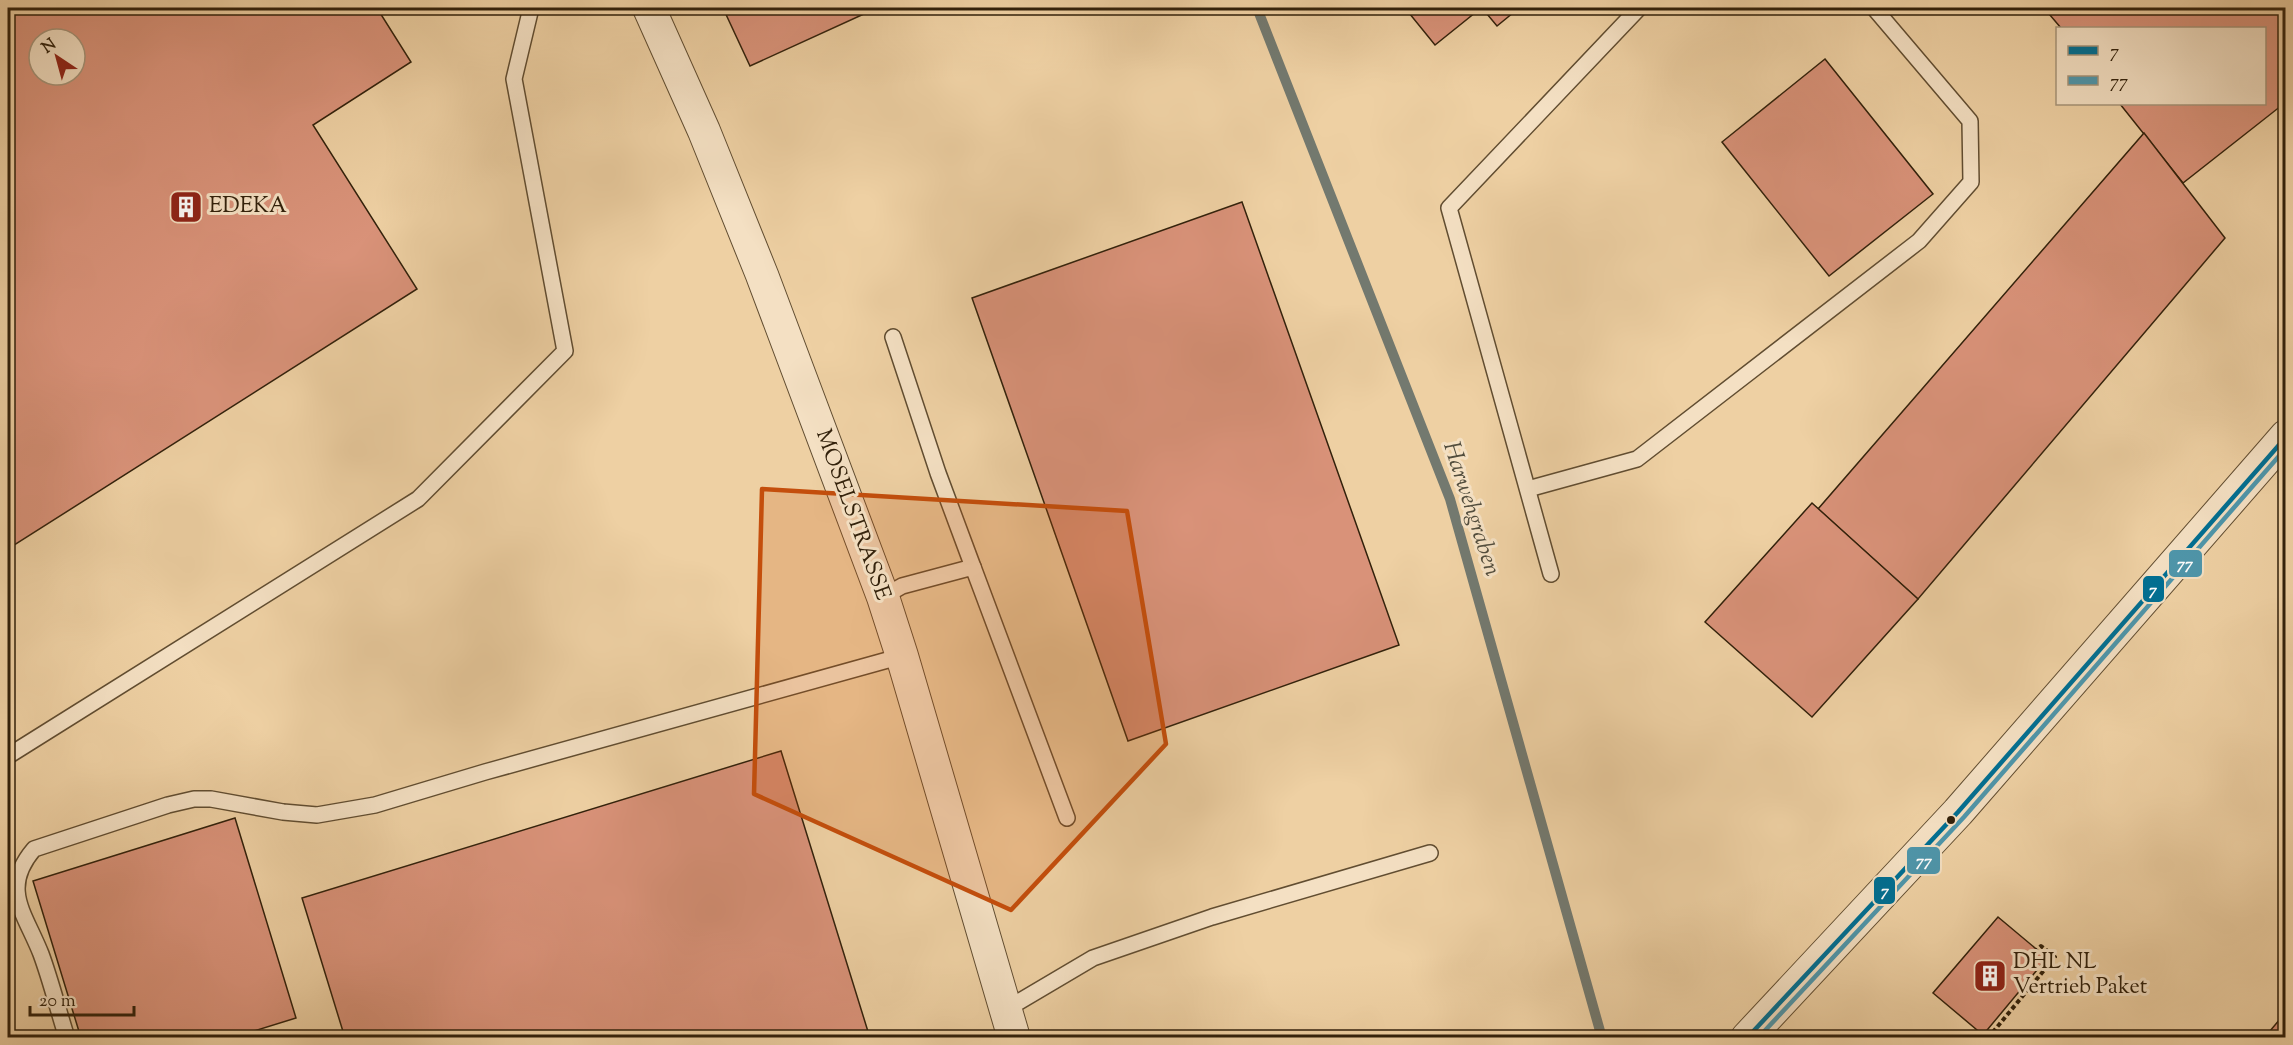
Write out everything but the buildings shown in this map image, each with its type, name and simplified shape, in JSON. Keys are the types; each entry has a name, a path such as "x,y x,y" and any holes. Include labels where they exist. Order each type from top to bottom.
{"street":[{"name":"MOSELSTRASSE","path":"649,8 704,131 758,264 883,597 1009,1024"},
{"path":"1747,1038 1959,812 2286,436"}],"lane":[{"path":"8,756 418,498 565,351 514,79 531,8"},
{"path":"1551,574 1449,208 1639,8"},
{"path":"1528,489 1637,459 1919,241 1971,182 1970,121 1874,8"},
{"path":"894,338 938,473 1067,818"},
{"path":"883,597 902,586 973,567"},
{"path":"67,1038 40,952 12,900 15,870 34,849 168,805 194,799 211,799 284,812 317,815 375,806 485,772 902,656"},
{"path":"1009,1024 1093,958 1212,917 1430,853"}],"path":[{"path":"1988,1038 2055,957 2041,946 2037,950"}],"highlighted area":[{"path":"762,489 1127,511 1166,744 1011,910 754,794"}],"waterway":[{"name":"Harwehgraben","path":"1257,8 1450,499 1602,1038"}],"transit line":[{"name":"7","path":"1747,1038 1958,812 2286,437"},
{"name":"77","path":"1758,1038 1964,817 2286,448"}],"place":[{"name":"EDEKA","path":"186,207"},
{"name":"DHL NL Vertrieb Paket","path":"1990,976"}]}
